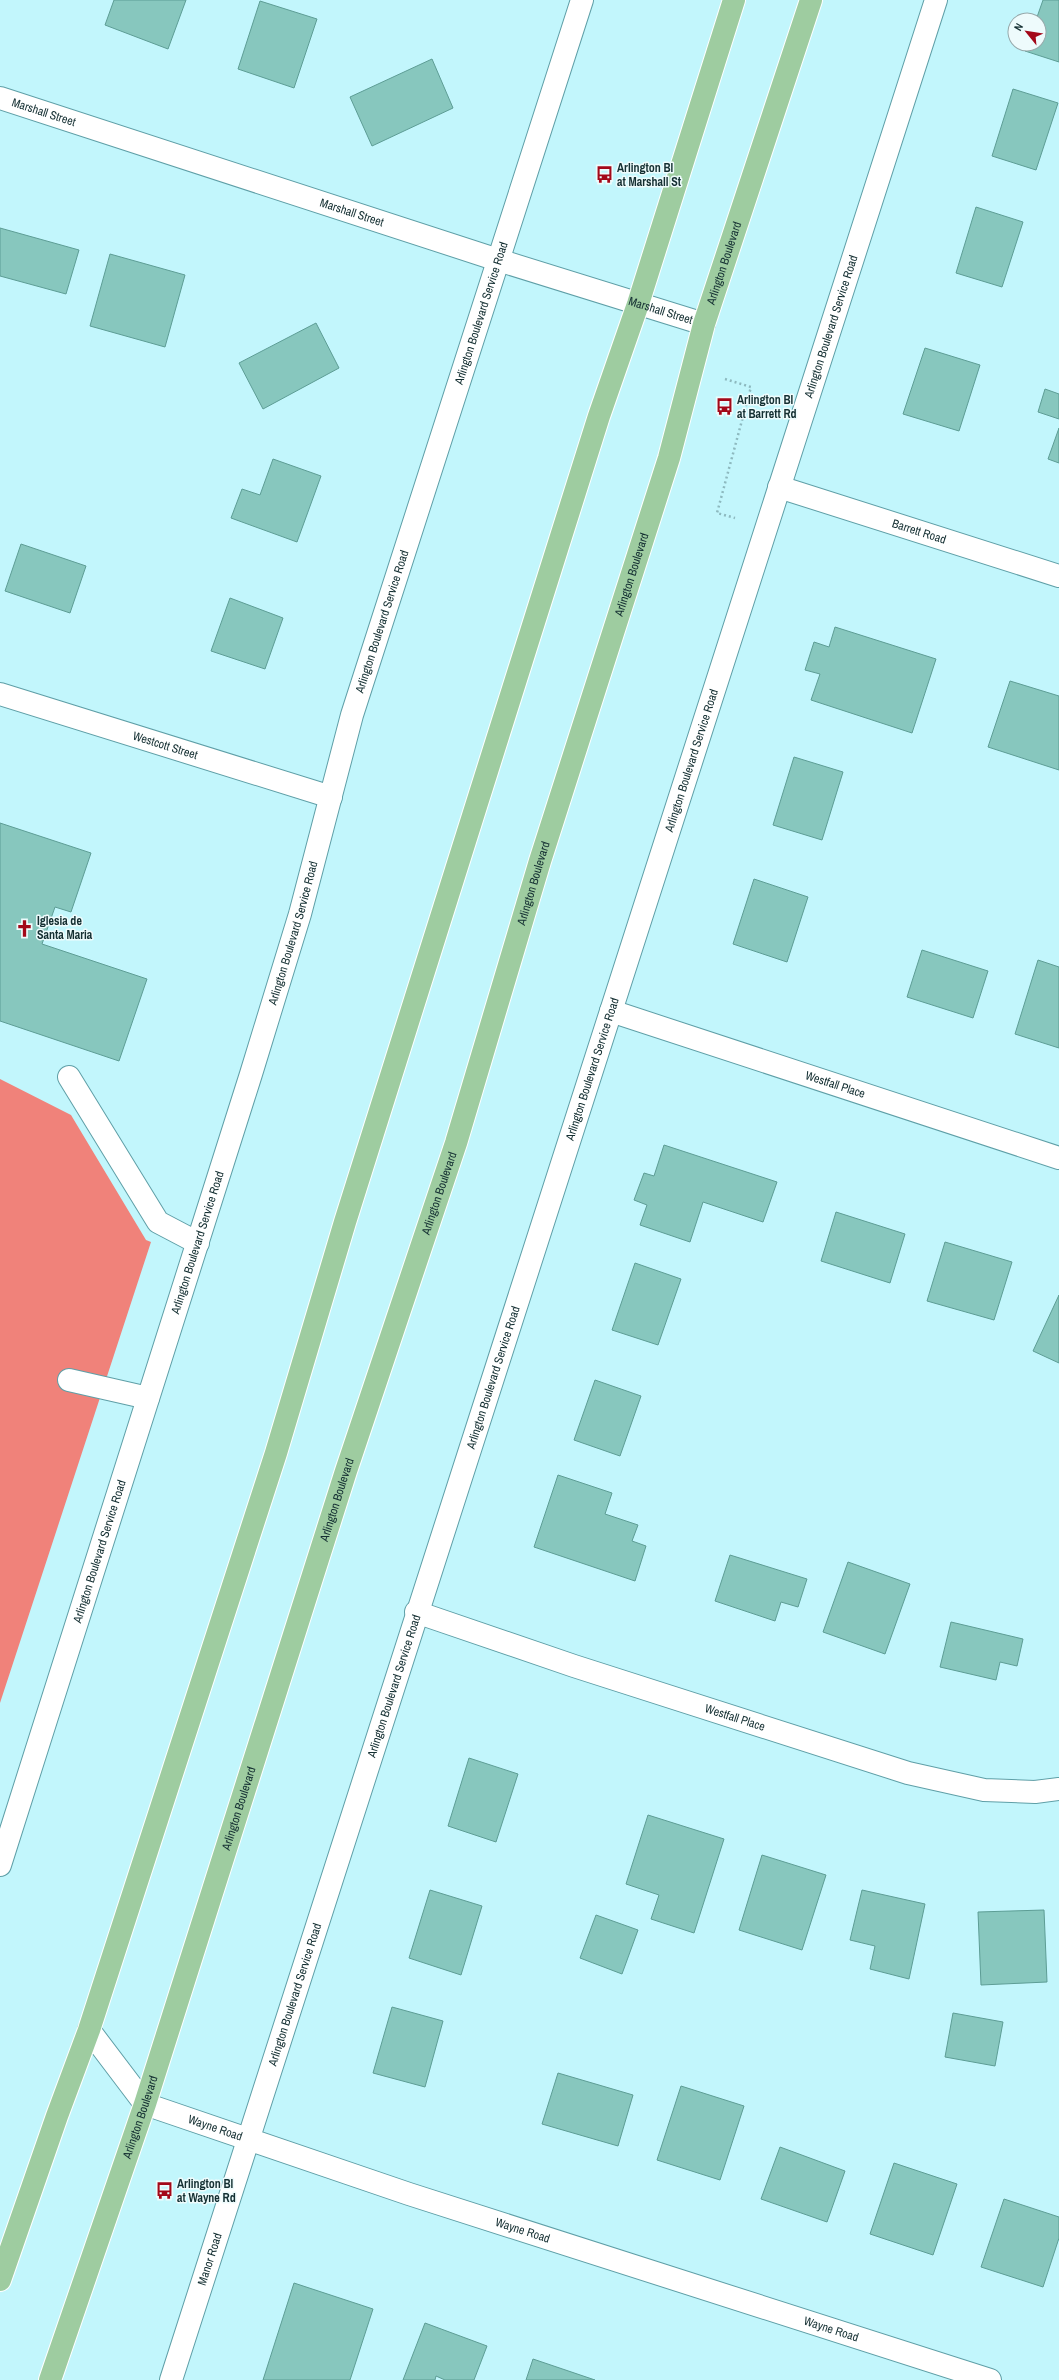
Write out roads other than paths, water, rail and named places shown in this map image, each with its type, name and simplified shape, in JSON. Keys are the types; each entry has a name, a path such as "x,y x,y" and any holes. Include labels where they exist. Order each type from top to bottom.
{"highway":[{"path":"0,2280 57,2116 89,2030 276,1453 347,1215 599,416 638,304 734,0"},
{"name":"Arlington Boulevard","path":"50,2380 145,2104 346,1471 456,1143 540,860 669,458 704,324 811,0"}],"street":[{"name":"Arlington Boulevard Service Road","path":"0,1865 198,1243 300,914 352,715 582,0"},
{"name":"Arlington Boulevard Service Road","path":"248,2138 416,1612 936,0"},
{"name":"Marshall Street","path":"0,98 498,260 704,324"},
{"name":"Barrett Road","path":"779,487 1059,576"},
{"name":"Westcott Street","path":"0,694 331,797"},
{"name":"Westfall Place","path":"611,1011 1059,1158"},
{"path":"69,1077 158,1222 198,1243"},
{"path":"68,1380 148,1398"},
{"name":"Westfall Place","path":"416,1612 574,1666 908,1773 984,1790 1035,1792 1059,1789"},
{"path":"89,2030 145,2104"},
{"name":"Wayne Road","path":"145,2104 409,2194 990,2380"},
{"name":"Manor Road","path":"171,2380 248,2138"}],"place":[{"name":"Arlington Bl at Marshall St","path":"604,175"},
{"name":"Arlington Bl at Barrett Rd","path":"724,407"},
{"name":"Iglesia de Santa Maria","path":"24,928"},
{"name":"Arlington Bl at Wayne Rd","path":"164,2191"}]}
